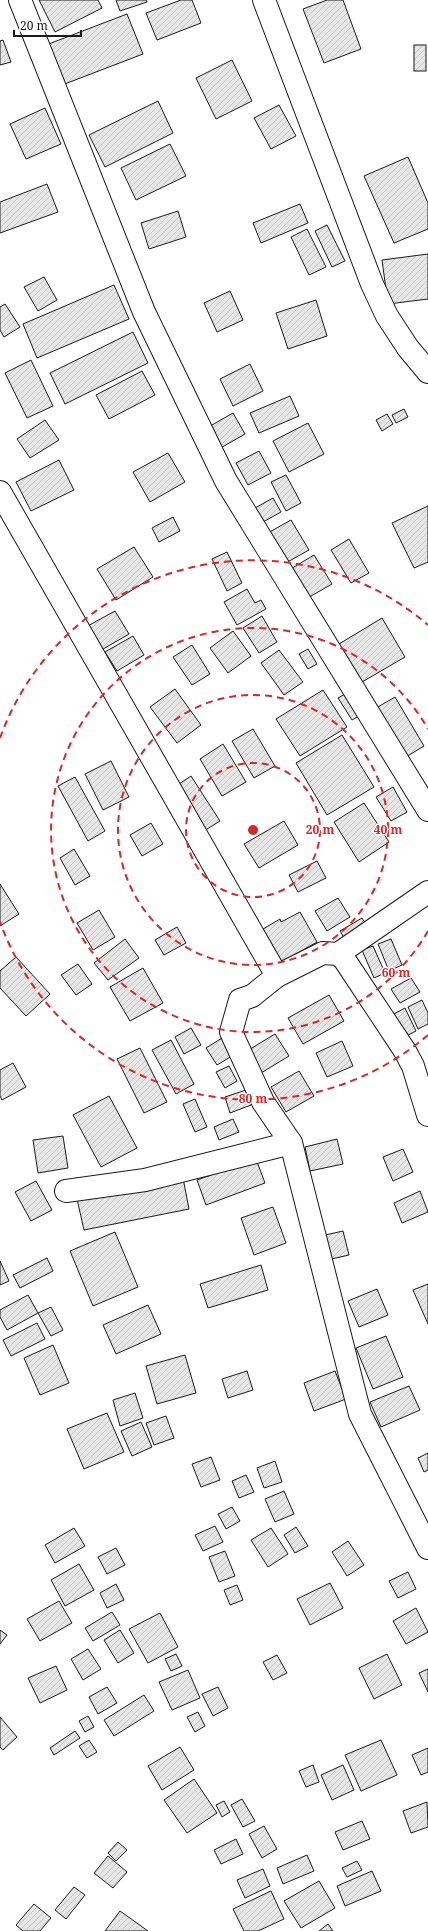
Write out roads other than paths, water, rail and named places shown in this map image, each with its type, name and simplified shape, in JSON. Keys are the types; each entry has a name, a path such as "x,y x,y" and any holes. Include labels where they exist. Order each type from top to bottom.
{"street":[{"path":"20,0 144,312 226,481 428,810"},
{"path":"264,0 372,284 387,316 408,348 428,372"},
{"path":"0,492 277,976"},
{"path":"338,954 428,892"},
{"path":"428,1115 413,1066 405,1051 344,959 338,954 323,953 277,976 252,996 240,1000 231,1032 263,1102 291,1143 360,1414 428,1548"},
{"path":"66,1191 145,1180 291,1143"}]}
